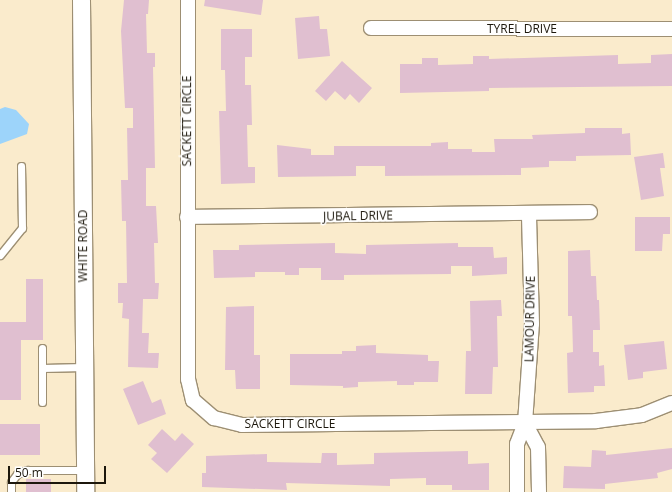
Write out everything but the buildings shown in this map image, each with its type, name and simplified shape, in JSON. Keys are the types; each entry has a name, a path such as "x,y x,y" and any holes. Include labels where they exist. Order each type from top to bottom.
{"street":[{"name":"WHITE ROAD","path":"81,0 85,492"},
{"name":"SACKETT CIRCLE","path":"188,0 188,378 193,400 214,418 242,425 596,422 642,415 672,403"},
{"name":"TYREL DRIVE","path":"371,28 672,29"},
{"name":"JUBAL DRIVE","path":"187,217 529,214 590,212"},
{"name":"LAMOUR DRIVE","path":"517,492 517,444 526,423 532,324 529,214"},
{"path":"526,423 538,447 539,492"}],"lane":[{"path":"0,255 22,228 21,166"},
{"path":"42,348 42,402"},
{"path":"42,368 84,367"},
{"path":"11,492 11,482 17,474 26,470 85,470"}],"water":[{"path":"5,107 16,110 29,124 27,134 0,144 0,109"}]}
